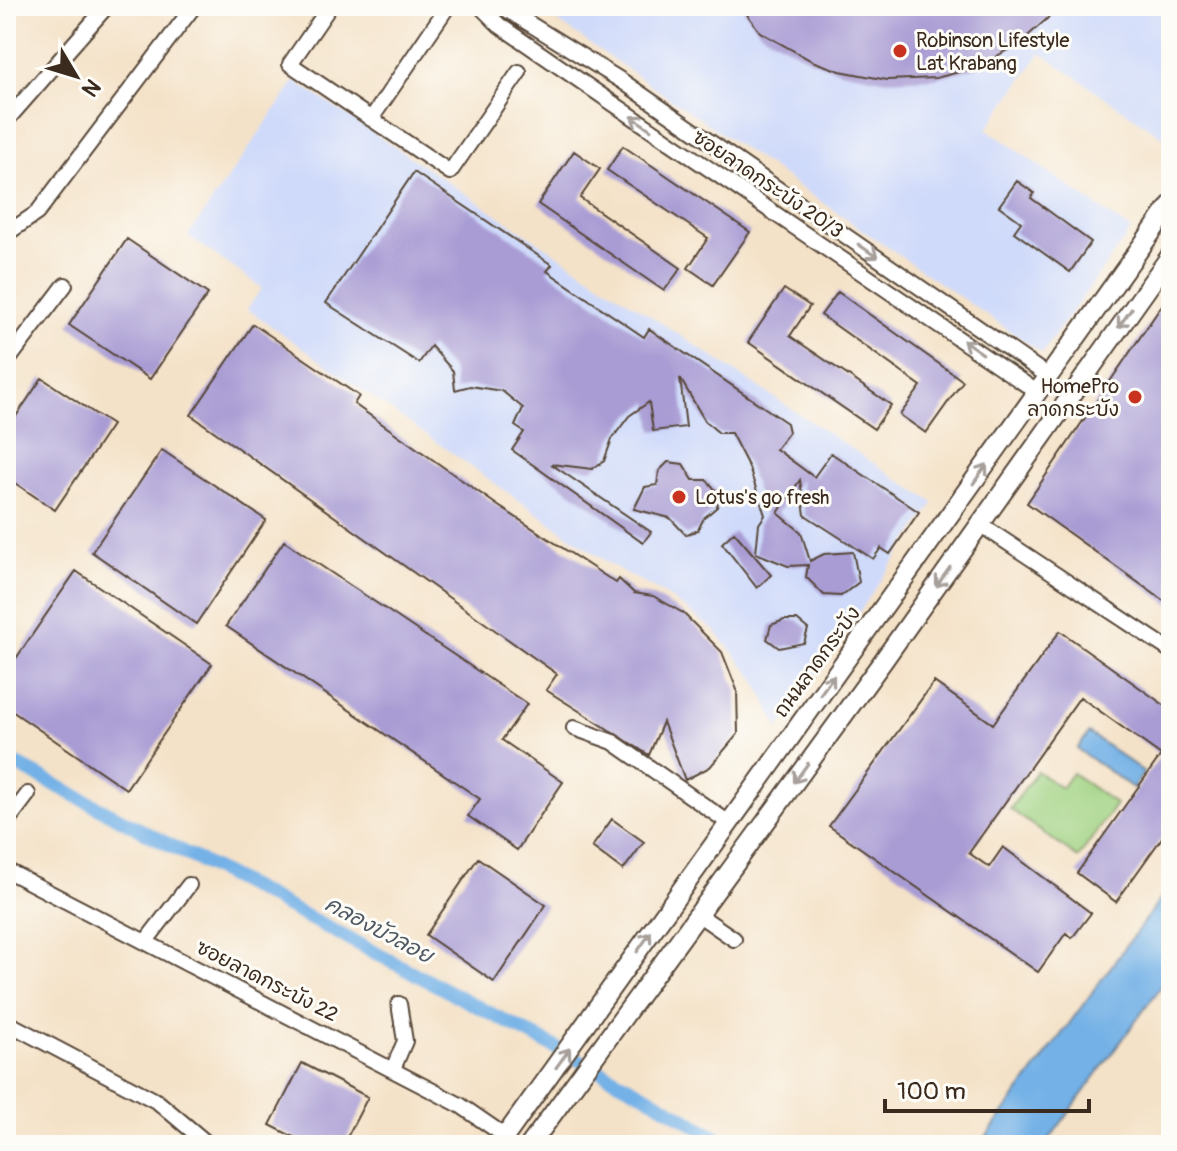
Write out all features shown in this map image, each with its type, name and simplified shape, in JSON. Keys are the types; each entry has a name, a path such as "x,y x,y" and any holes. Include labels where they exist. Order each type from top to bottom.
{"main road":[{"name":"ถนนลาดกระบัง","path":"502,1141 1171,205"},
{"path":"530,1145 981,525 1171,255"},
{"path":"801,721 827,737"}],"street":[{"path":"6,121 107,6"},
{"path":"6,234 37,213 194,6"},
{"path":"330,6 290,64 450,172 519,72"},
{"path":"371,119 448,6"},
{"name":"ซอยลาดกระบัง 20/3","path":"480,6 499,25 1037,392"},
{"name":"ซอยลาดกระบัง 20/3","path":"501,6 622,81 1048,376"},
{"path":"559,66 571,47"},
{"path":"608,100 622,81"},
{"path":"791,225 803,206"},
{"path":"6,363 65,285"},
{"path":"907,302 918,286"},
{"path":"981,525 1171,651"},
{"path":"574,728 613,742 729,823"},
{"path":"6,823 28,794"},
{"name":"ซอยลาดกระบัง 22","path":"6,870 460,1105 502,1141"},
{"path":"146,941 189,885"},
{"path":"699,915 734,939"},
{"path":"393,1069 405,1041 399,1004"},
{"path":"6,1022 158,1102 209,1145"}],"shaded area":[{"path":"535,6 1163,6 1171,11 1171,143 1041,53 987,129 1131,230 1042,353"},
{"path":"295,81 934,503 779,729 755,679 714,630 666,595 611,565 247,309 262,288 188,236"}],"green space":[{"path":"1037,771 1061,788 1072,773 1116,804 1078,858 1010,809"}],"water":[{"path":"1089,733 1144,772 1133,788 1077,749"},
{"path":"1171,885 1171,973 1045,1145 980,1145"}],"building":[{"name":"Robinson Lifestyle Lat Krabang","path":"741,6 1053,6 1048,18 1021,42 978,67 936,78 887,80 840,71 812,61 760,32"},
{"path":"623,146 750,232 713,285 688,268 708,238 607,170"},
{"path":"574,151 600,169 580,198 681,268 664,291 538,204"},
{"path":"414,172 552,265 547,271 644,337 649,329 787,423 789,432 776,449 814,477 831,453 919,512 890,554 881,548 873,559 805,515 800,480 778,513 801,532 810,561 824,554 853,552 859,582 841,596 824,595 806,577 808,565 788,566 756,553 759,524 765,515 749,468 731,433 719,433 705,421 680,378 686,427 653,431 649,402 629,416 612,439 604,461 592,469 551,464 651,532 643,543 512,450 524,432 515,426 523,408 502,391 470,386 455,390 453,371 431,346 419,363 326,303"},
{"path":"1017,181 1034,193 1031,198 1091,242 1070,272 1014,232 1021,222 999,206"},
{"path":"127,239 208,294 150,379 69,325"},
{"path":"784,289 810,306 790,336 891,405 874,429 748,342"},
{"path":"838,292 963,381 926,433 900,415 921,386 821,315"},
{"name":"HomePro ลาดกระบัง","path":"1171,292 1171,606 1027,503"},
{"path":"253,324 359,396 354,404 497,505 616,583 619,579 634,593 653,596 683,613 722,652 737,690 738,734 710,767 685,780 663,722 649,755 546,690 557,674 191,415"},
{"path":"42,378 112,425 55,510 6,477 6,431"},
{"path":"162,450 266,520 196,624 92,552"},
{"name":"Lotus's go fresh","path":"668,462 683,464 693,480 707,480 719,494 717,507 704,518 698,530 686,535 670,518 634,509 645,487 657,485 659,471"},
{"path":"734,532 771,575 757,588 722,543"},
{"path":"284,541 527,704 502,740 563,782 517,850 468,816 480,799 226,626"},
{"path":"76,571 212,664 126,789 6,707 6,673"},
{"path":"784,620 797,620 808,629 804,643 779,648 767,639 771,625"},
{"path":"1060,631 1171,710 1171,825 1116,902 1077,873 1161,755 1080,697 969,853 989,867 1003,847 1091,913 1072,938 1066,933 1038,972 829,826 934,682 993,724"},
{"path":"612,819 644,842 623,870 592,847"},
{"path":"478,858 546,905 494,982 426,935"},
{"path":"302,1063 368,1097 343,1145 309,1145 270,1125"}],"waterway":[{"name":"คลองบัวลอย","path":"6,759 646,1095 728,1145"}],"place":[{"name":"Robinson Lifestyle Lat Krabang","path":"900,51"},
{"name":"HomePro ลาดกระบัง","path":"1135,397"},
{"name":"Lotus's go fresh","path":"679,497"}]}
